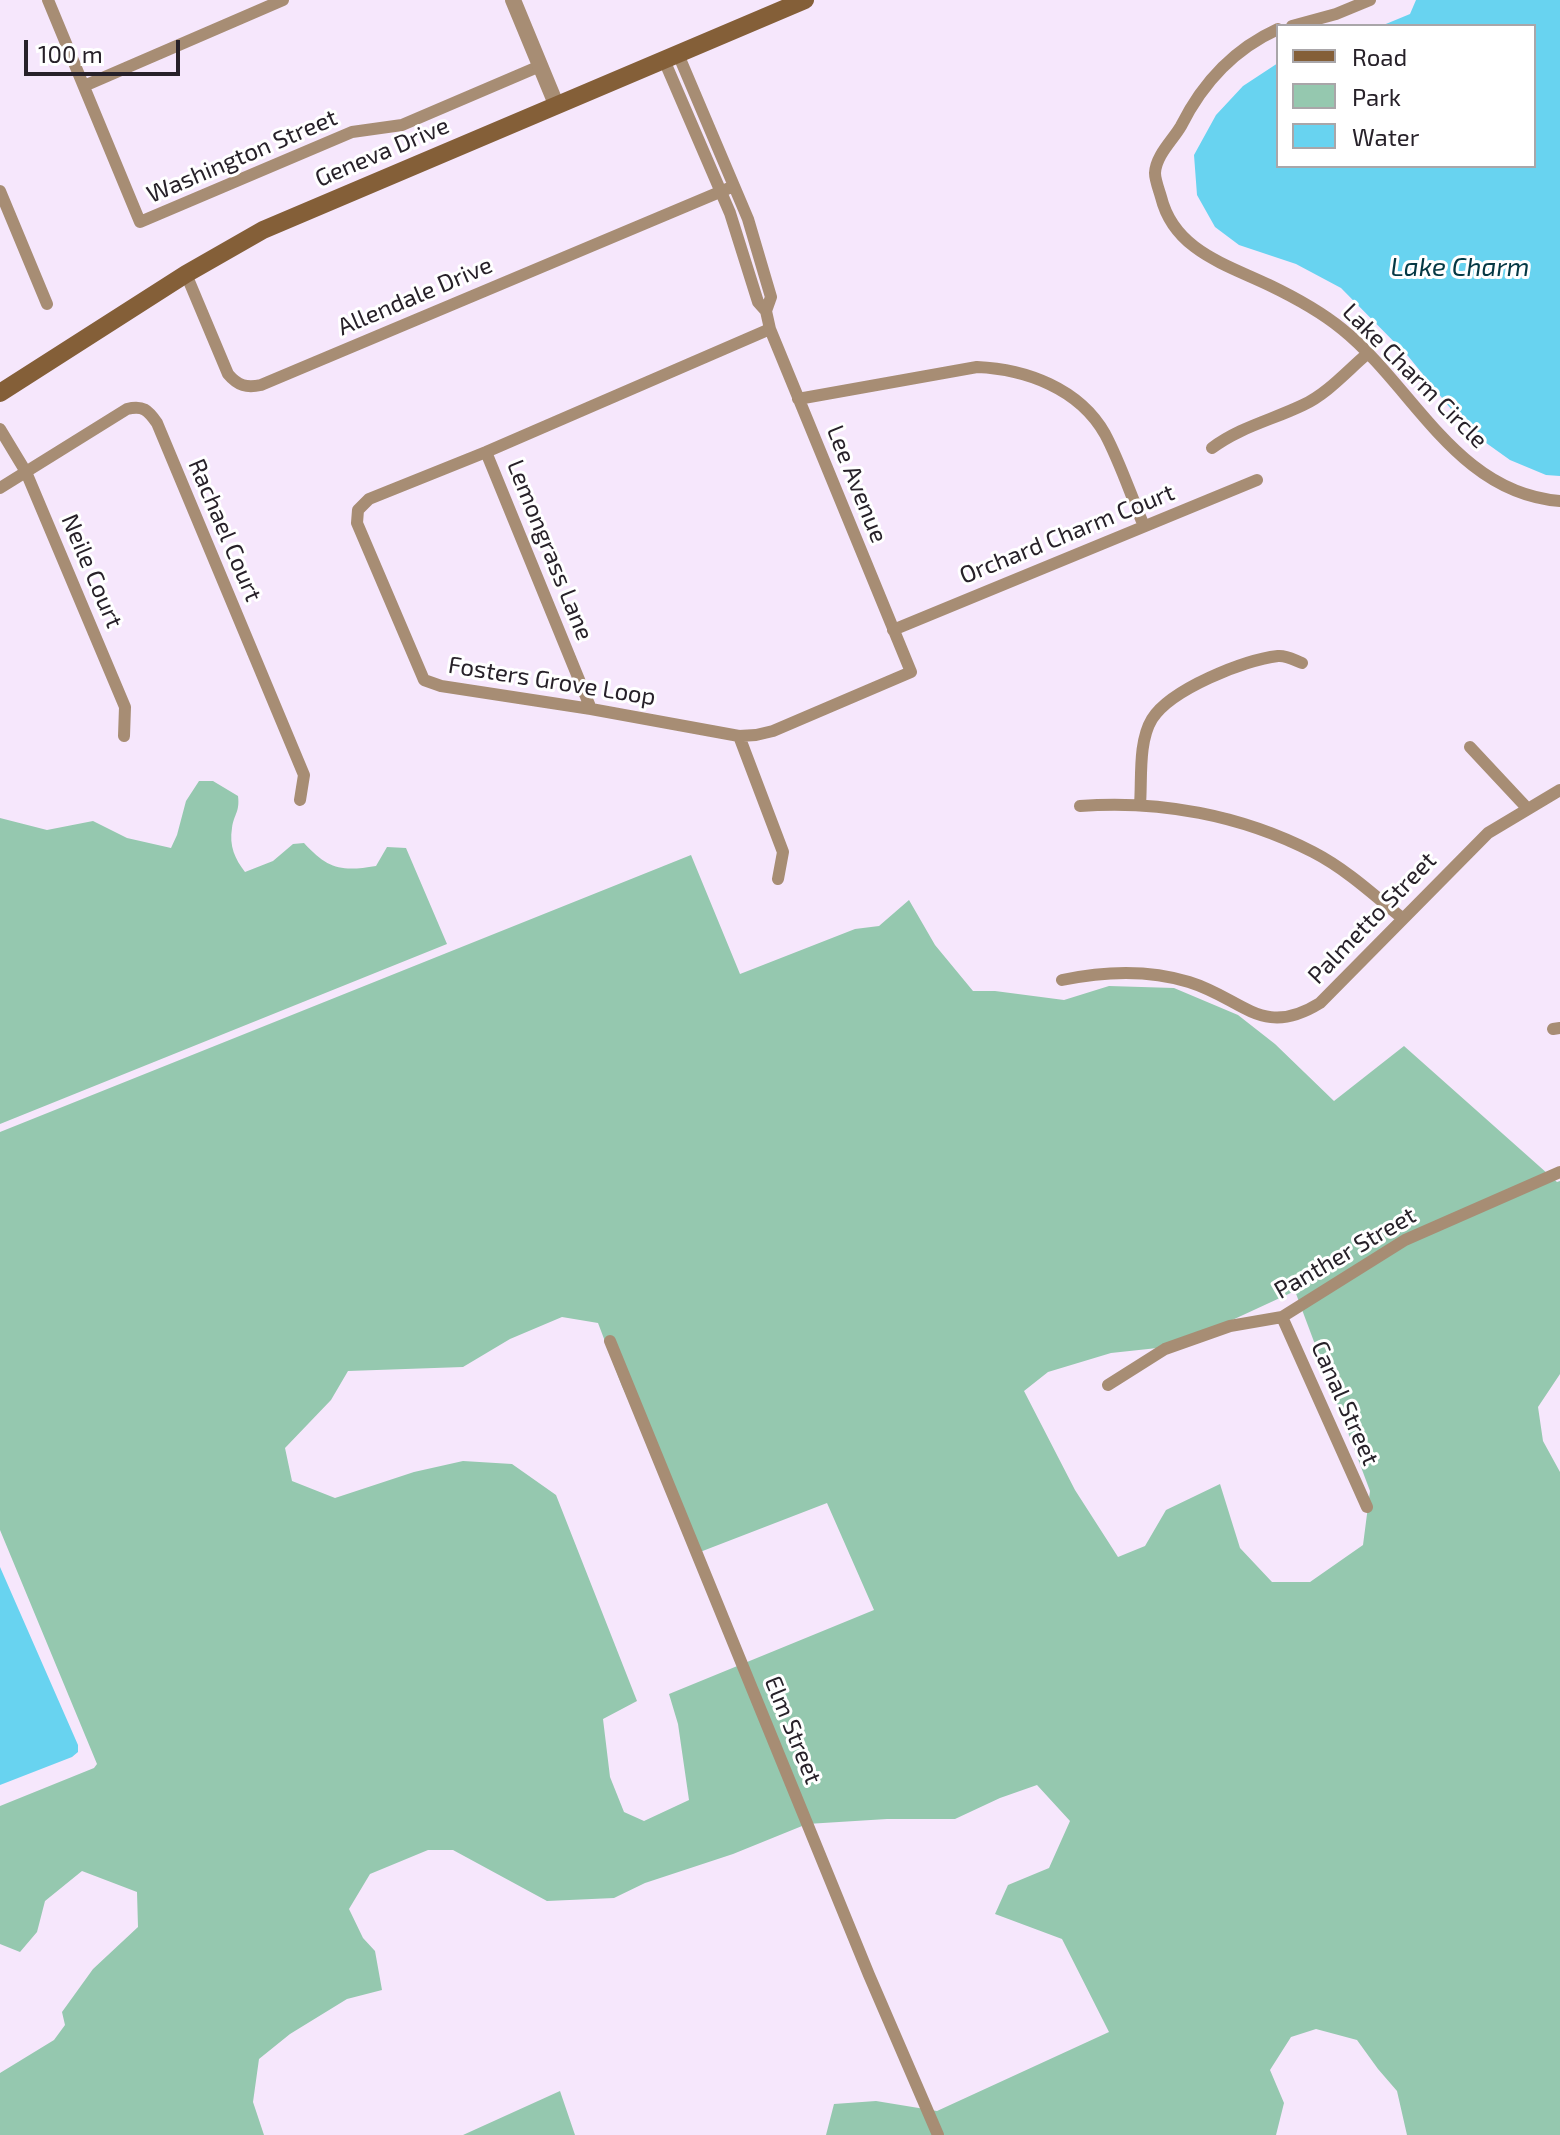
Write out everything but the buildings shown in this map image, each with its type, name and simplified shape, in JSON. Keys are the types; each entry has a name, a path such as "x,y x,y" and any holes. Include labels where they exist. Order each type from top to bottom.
{"main road":[{"name":"Geneva Drive","path":"0,393 186,274 293,216 802,1"}],"street":[{"path":"48,0 84,86 283,0"},
{"path":"513,0 556,104"},
{"path":"1299,24 1370,0"},
{"name":"Lake Charm Circle","path":"1276,30 1245,47 1223,66 1187,112 1155,172 1165,213 1178,233 1203,255 1301,302 1343,329 1465,460 1500,483 1535,499 1560,501"},
{"name":"Lee Avenue","path":"671,57 748,219 771,297 766,311"},
{"name":"Lee Avenue","path":"671,57 730,213 758,302 766,311 798,399 911,672"},
{"name":"Washington Street","path":"84,86 140,222 352,132 402,125 540,66"},
{"path":"721,192 734,186"},
{"path":"0,191 47,304"},
{"name":"Allendale Drive","path":"186,274 228,374 233,380 250,387 721,192"},
{"name":"Fosters Grove Loop","path":"770,329 369,499 358,510 357,523 424,680 441,686 739,736 773,731 911,672"},
{"path":"1212,448 1236,432 1305,405 1367,354"},
{"path":"798,399 977,367 1003,368 1042,380 1084,406 1104,433 1144,526"},
{"name":"Rachael Court","path":"26,472 127,409 138,407 149,410 304,775 300,800"},
{"name":"Neile Court","path":"0,429 26,472 125,707 124,736"},
{"name":"Lemongrass Lane","path":"486,452 591,709"},
{"path":"0,488 26,472"},
{"name":"Orchard Charm Court","path":"893,630 1257,480"},
{"path":"1140,805 1147,730 1160,710 1174,698 1217,675 1253,661 1282,655 1302,663"},
{"path":"739,736 783,852 778,879"},
{"path":"1470,747 1527,808"},
{"name":"Palmetto Street","path":"1062,980 1119,971 1153,974 1188,981 1217,992 1256,1014 1275,1019 1293,1017 1320,1003 1488,833 1560,790"},
{"path":"1080,806 1140,805 1224,818 1301,847 1348,874 1402,918"},
{"name":"Panther Street","path":"1108,1385 1165,1349 1230,1326 1282,1317 1405,1240 1560,1173"},
{"name":"Canal Street","path":"1282,1317 1367,1507"},
{"name":"Elm Street","path":"610,1341 869,1975 938,2135"}],"green space":[{"path":"199,781 213,781 238,796 231,841 245,872 273,861 293,844 304,843 328,863 353,869 376,866 387,847 406,848 447,944 0,1124 0,818 47,830 93,821 127,838 171,848 186,801"},
{"path":"691,855 740,974 855,929 879,926 909,900 935,945 973,991 1064,1000 1109,986 1174,988 1238,1015 1275,1044 1334,1101 1404,1046 1557,1182 1560,1181 1560,1374 1538,1407 1543,1441 1560,1472 1560,2135 1407,2135 1397,2091 1357,2040 1316,2029 1291,2037 1270,2070 1284,2103 1276,2135 826,2135 834,2104 876,2101 937,2111 1109,2032 1062,1939 995,1914 1008,1885 1049,1868 1070,1821 1037,1785 955,1819 807,1824 733,1854 645,1883 614,1898 547,1901 453,1850 428,1850 370,1874 349,1909 363,1938 375,1951 382,1990 347,1999 290,2034 259,2059 253,2102 264,2135 0,2135 0,2073 54,2040 65,2025 62,2012 93,1969 138,1927 137,1892 82,1871 45,1901 37,1932 20,1952 0,1944 0,1806 94,1768 97,1764 0,1530 0,1132","holes":["1295,1291 1370,1491 1363,1545 1310,1582 1272,1582 1240,1548 1220,1484 1166,1510 1145,1546 1118,1557 1075,1490 1024,1391 1048,1372 1111,1353 1176,1346","562,1317 598,1323 622,1386 700,1552 827,1503 874,1610 669,1694 678,1724 689,1800 644,1821 624,1812 610,1777 603,1719 637,1701 556,1495 512,1464 463,1461 414,1472 335,1498 292,1481 285,1448 331,1400 348,1371 463,1367 510,1339"]},
{"path":"560,2091 575,2135 463,2135"}],"water":[{"name":"Lake Charm","path":"1416,0 1560,0 1560,476 1546,475 1510,460 1468,430 1408,356 1341,288 1296,264 1239,245 1215,227 1197,195 1194,155 1216,115 1243,86 1276,64 1276,168 1536,168 1536,24 1386,24 1410,14"},
{"path":"0,1567 78,1745 78,1752 0,1785"}]}
